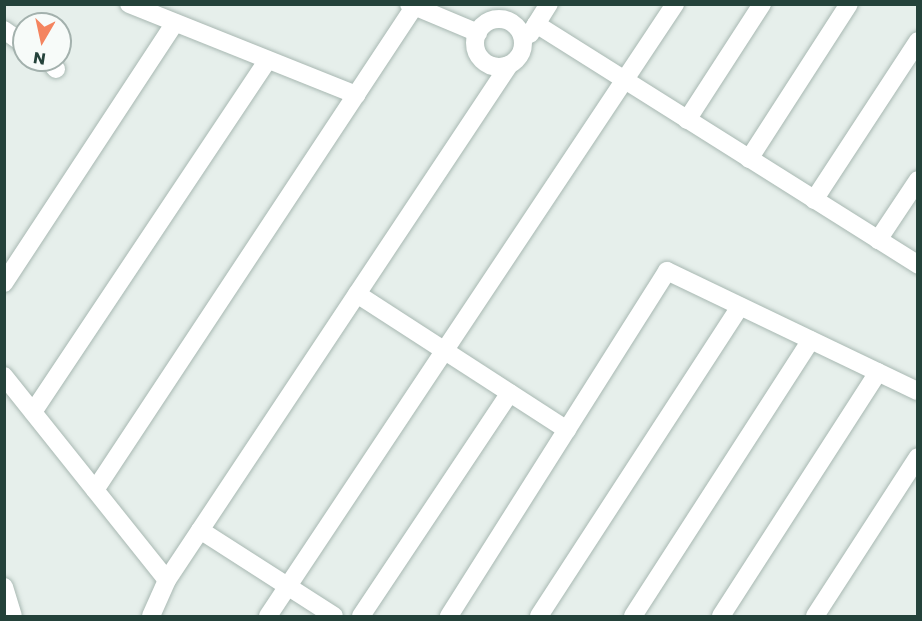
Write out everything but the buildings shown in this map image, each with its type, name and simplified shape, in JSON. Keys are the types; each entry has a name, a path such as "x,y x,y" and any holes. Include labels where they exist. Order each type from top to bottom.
{"street":[{"path":"129,4 356,95"},
{"path":"151,616 167,580 549,4"},
{"path":"268,616 675,4"},
{"path":"687,120 762,4"},
{"path":"749,159 849,4"},
{"path":"95,489 356,95 412,6 478,33"},
{"path":"509,65 484,61 476,48 478,33 488,22 503,19 517,26 524,43"},
{"path":"4,283 175,23"},
{"path":"536,24 918,265"},
{"path":"814,200 918,41"},
{"path":"33,412 268,60"},
{"path":"878,240 918,180"},
{"path":"449,616 668,272 918,392"},
{"path":"357,294 567,430"},
{"path":"539,616 740,306"},
{"path":"633,616 811,340"},
{"path":"721,616 878,372"},
{"path":"4,376 167,580"},
{"path":"360,616 510,393"},
{"path":"815,616 912,478 918,457"},
{"path":"200,530 334,616"},
{"path":"4,587 13,616"}]}
